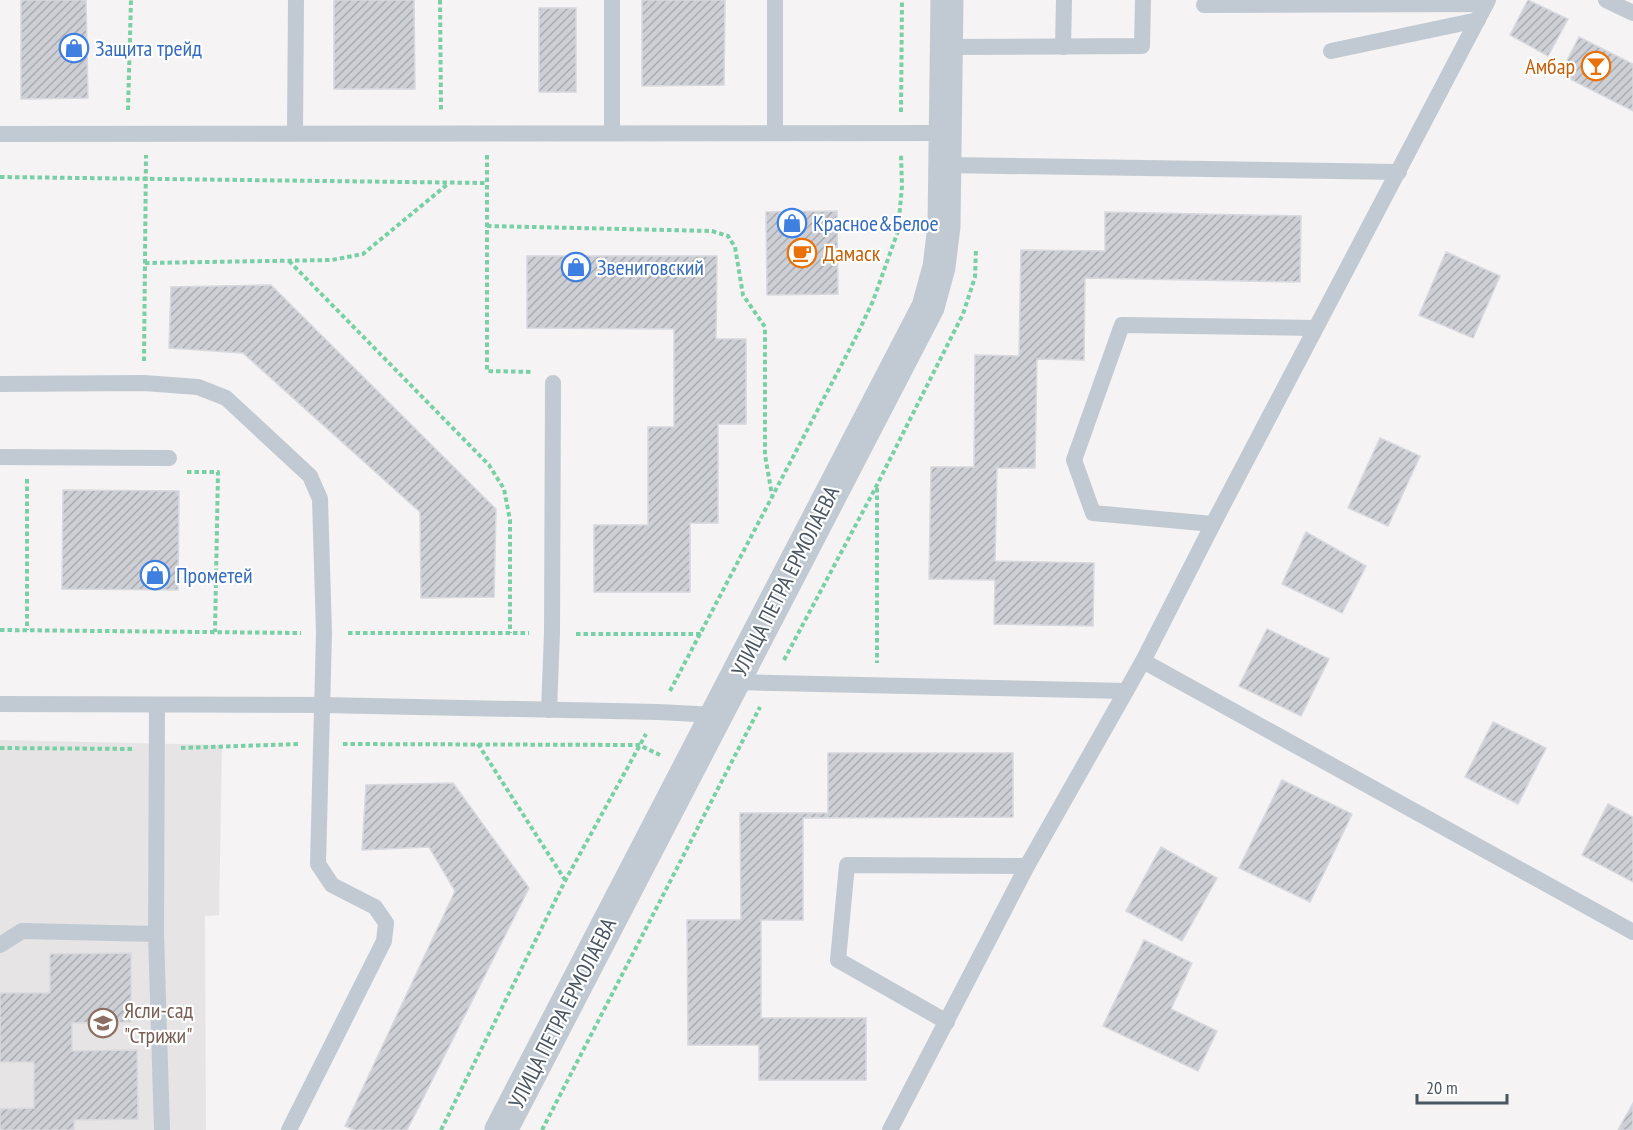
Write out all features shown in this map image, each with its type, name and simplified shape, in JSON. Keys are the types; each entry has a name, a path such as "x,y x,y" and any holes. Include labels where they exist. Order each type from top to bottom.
{"street":[{"name":"УЛИЦА ПЕТРА ЕРМОЛАЕВА","path":"501,1130 928,307 940,257 944,226 947,0"}],"lane":[{"path":"296,0 296,133"},
{"path":"612,0 612,132"},
{"path":"775,0 775,132"},
{"path":"1063,47 1064,0"},
{"path":"946,47 1142,46 1143,0"},
{"path":"1606,0 1633,13"},
{"path":"890,1130 1027,866 1143,661 1487,2 1204,5"},
{"path":"1331,51 1478,20"},
{"path":"0,134 612,132 901,134 945,149 1399,172"},
{"path":"1213,524 1093,513 1074,460 1122,325 1315,328"},
{"path":"0,384 144,383 198,387 226,398 310,476 320,499 324,633 318,864 332,885 375,907 386,923 384,941 289,1130"},
{"path":"549,710 552,633 553,383"},
{"path":"0,458 169,458"},
{"path":"1143,661 1633,932"},
{"path":"734,682 1126,691"},
{"path":"0,704 323,705 717,715"},
{"path":"157,705 156,934 162,1130"},
{"path":"947,1022 838,960 847,865 1027,866"},
{"path":"0,945 22,931 156,934"}],"path":[{"path":"127,133 132,0"},
{"path":"440,0 441,133"},
{"path":"441,1130 565,881 701,634 855,339 873,300 898,231 902,186 902,0"},
{"path":"144,383 146,133"},
{"path":"487,133 487,371 543,372 553,383"},
{"path":"0,177 488,183"},
{"path":"145,263 332,260 363,254 450,182"},
{"path":"488,226 712,231 728,236 735,248 743,295 765,327 765,455 772,496"},
{"path":"288,261 489,465 504,489 510,520 510,633"},
{"path":"27,457 27,630"},
{"path":"169,458 177,472 218,472 215,632"},
{"path":"877,485 877,685"},
{"path":"0,630 701,634"},
{"path":"478,744 565,881"},
{"path":"639,745 664,758"}],"shaded area":[{"name":"Ясли-сад \"Стрижи\"","path":"0,740 222,745 219,915 205,916 206,1130 0,1130"}],"building":[{"path":"21,0 86,0 88,98 21,99"},
{"path":"334,0 414,0 415,89 334,89"},
{"path":"642,0 725,0 724,85 642,86"},
{"path":"1528,0 1568,19 1548,56 1510,35"},
{"path":"539,8 576,8 576,92 539,92"},
{"path":"1579,37 1633,64 1633,111 1560,74"},
{"name":"Дамаск","path":"837,211 838,294 767,295 766,212"},
{"path":"1105,212 1301,216 1300,282 1085,278 1084,360 1037,359 1035,468 997,468 995,561 1094,563 1093,626 994,624 995,580 929,579 931,467 974,467 975,355 1019,356 1021,250 1105,251"},
{"path":"1446,252 1500,276 1473,338 1419,315"},
{"path":"527,256 717,256 716,339 746,339 746,424 718,424 718,523 690,523 690,592 594,592 594,525 648,525 648,427 674,427 674,329 527,328"},
{"path":"271,285 496,509 494,597 421,598 420,512 243,353 169,348 171,287"},
{"path":"1380,438 1420,456 1388,526 1348,508"},
{"path":"63,490 179,491 178,590 62,589"},
{"path":"1306,532 1366,566 1342,613 1282,584"},
{"path":"1267,629 1329,659 1301,716 1239,686"},
{"path":"1493,722 1546,748 1518,804 1465,777"},
{"path":"828,753 1013,753 1013,817 803,818 803,920 761,920 761,1018 866,1018 866,1080 759,1080 759,1045 688,1045 687,920 741,920 740,813 828,813"},
{"path":"1282,780 1352,814 1310,902 1239,868"},
{"path":"453,783 529,888 407,1130 355,1130 345,1126 455,891 429,847 362,850 366,785"},
{"path":"1608,804 1633,817 1633,882 1582,855"},
{"path":"1161,847 1217,878 1182,941 1126,911"},
{"path":"1144,940 1192,963 1171,1009 1217,1031 1198,1071 1103,1026"},
{"path":"131,953 131,1022 72,1023 72,1051 137,1050 138,1119 74,1120 74,1130 0,1130 0,1109 34,1108 34,1062 0,1062 0,993 50,993 50,954"},
{"path":"1633,1103 1633,1130 1618,1130"}],"place":[{"name":"Защита трейд","path":"74,48"},
{"name":"Амбар","path":"1596,66"},
{"name":"Красное&Белое","path":"792,223"},
{"name":"Дамаск","path":"802,253"},
{"name":"Звениговский","path":"576,267"},
{"name":"Прометей","path":"155,575"},
{"name":"Ясли-сад \"Стрижи\"","path":"103,1023"}]}
